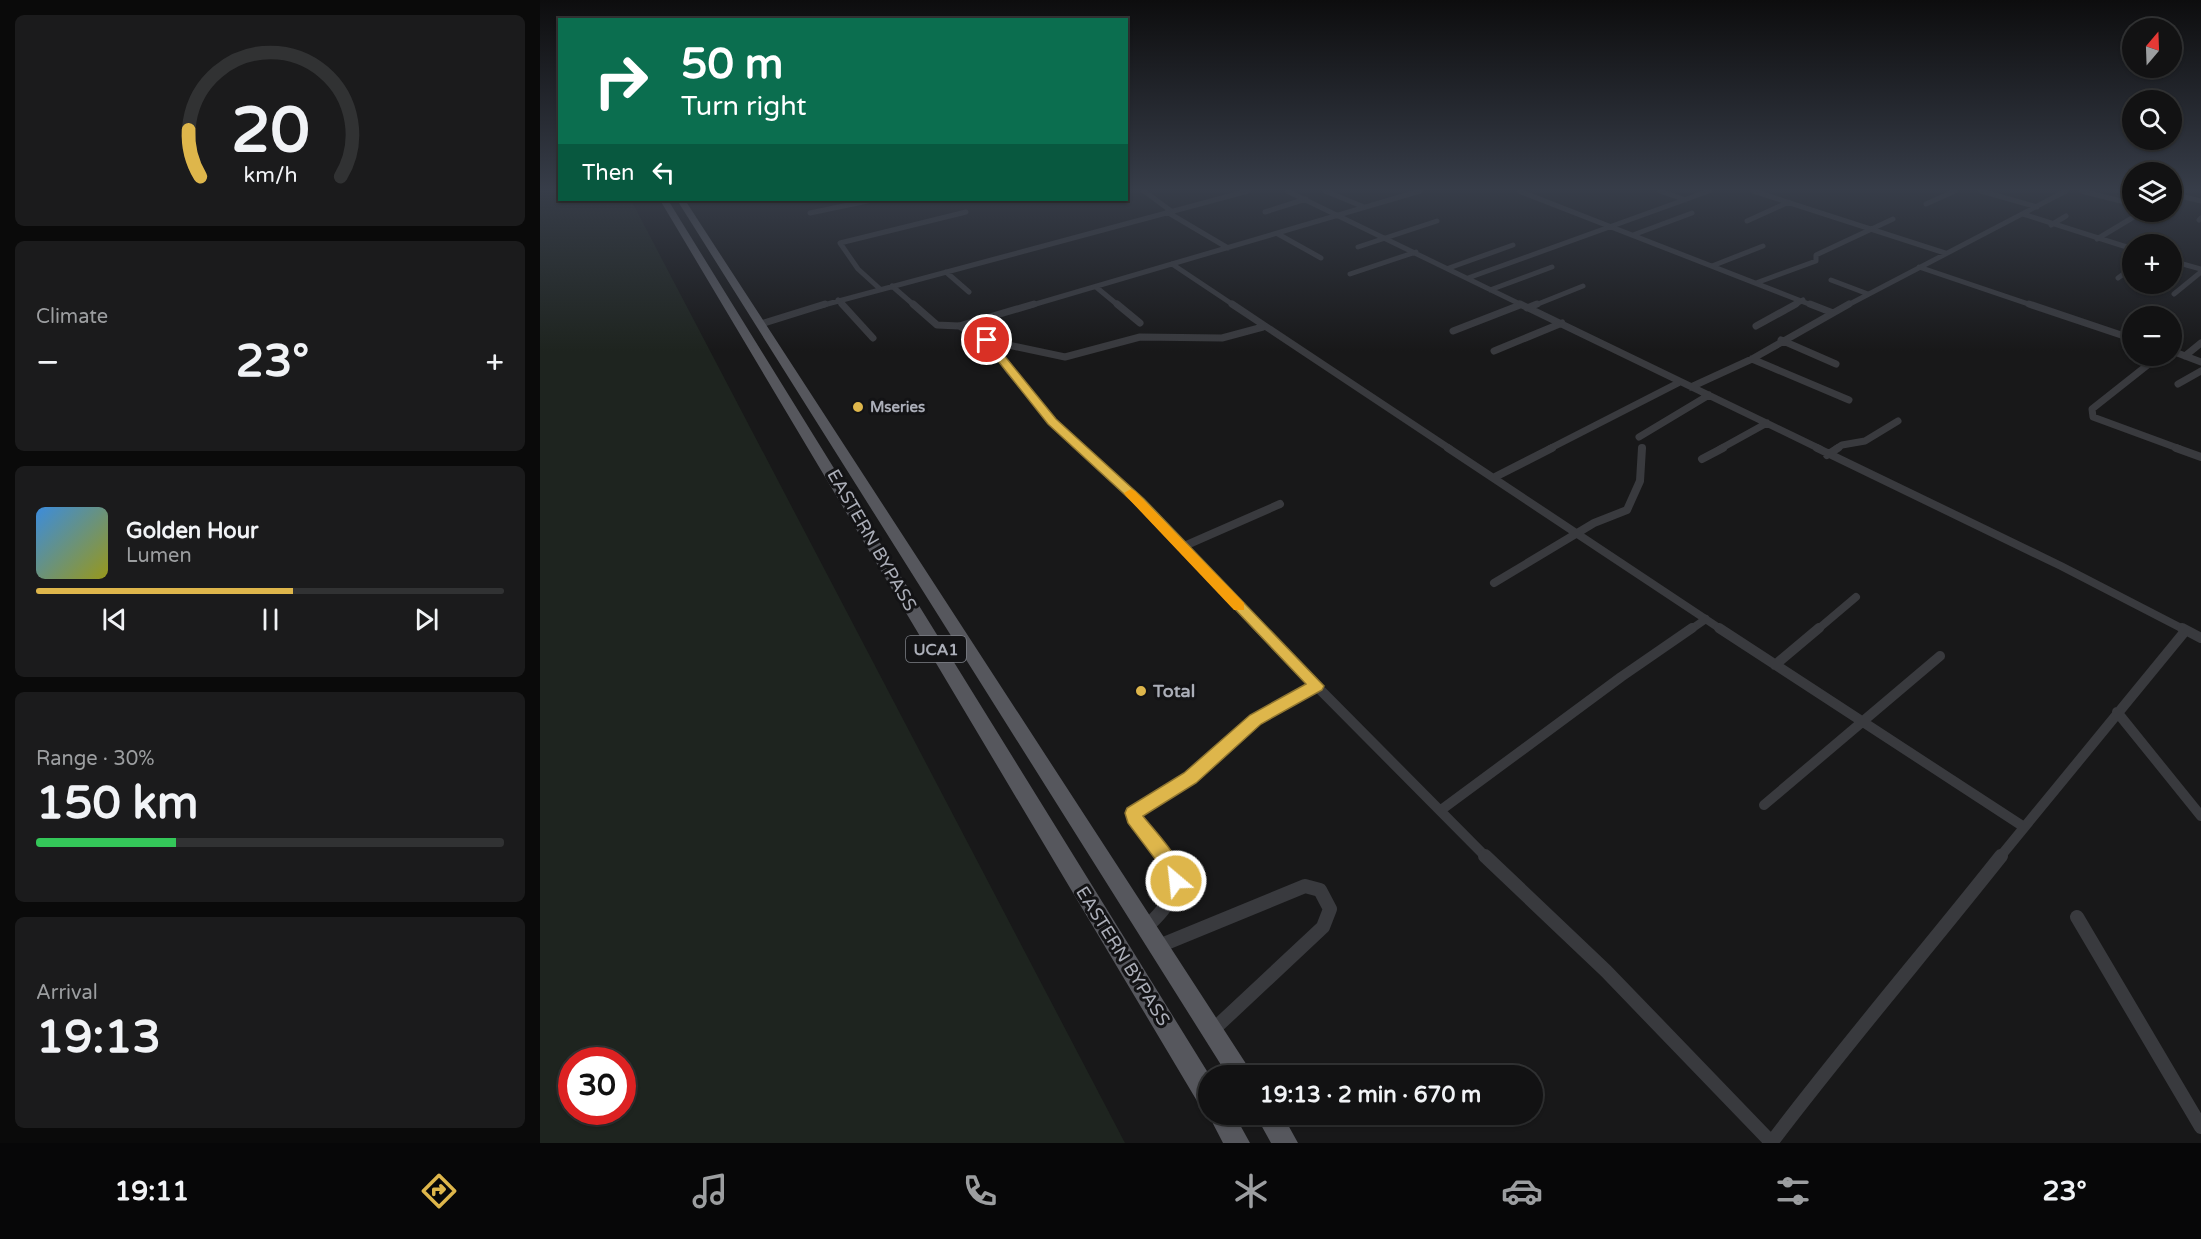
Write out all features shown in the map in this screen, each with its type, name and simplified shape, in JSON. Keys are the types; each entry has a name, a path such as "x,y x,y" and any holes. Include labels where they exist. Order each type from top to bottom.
{"main road":[{"name":"EASTERN BYPASS","path":"699,244 873,543 1198,1079"},
{"name":"EASTERN BYPASS","path":"704,244 760,324 1235,1065"},
{"path":"873,543 896,535"},
{"path":"1226,1125 1237,1143"},
{"path":"1274,1125 1285,1143"}],"street":[{"path":"839,244 851,262 880,289"},
{"path":"760,324 838,300 1044,244"},
{"path":"1222,244 1228,248"},
{"path":"892,286 937,325 959,326 1241,244"},
{"path":"1297,244 1321,258"},
{"path":"1358,247 1365,244"},
{"path":"1401,244 1490,290 1767,423 1827,455 2061,566 2201,638"},
{"path":"1468,278 1562,244"},
{"path":"1657,244 1833,313"},
{"path":"1755,283 1816,261 1816,255 1839,244"},
{"path":"1917,244 1945,253"},
{"path":"1691,387 1752,359 1781,340 1962,244"},
{"path":"1449,268 1513,245"},
{"path":"1712,266 1763,246"},
{"path":"1350,274 1416,252"},
{"path":"1172,264 1263,327 1580,533 1860,722 2024,827"},
{"path":"2182,264 2201,271"},
{"path":"1490,290 1552,267"},
{"path":"1919,267 2122,335"},
{"path":"2182,287 2201,271"},
{"path":"945,272 969,292"},
{"path":"2118,278 2122,275"},
{"path":"1830,280 1868,294"},
{"path":"1453,331 1583,286"},
{"path":"1096,287 1140,323"},
{"path":"838,300 873,338"},
{"path":"1756,326 1803,300"},
{"path":"1494,351 1562,323"},
{"path":"959,326 987,340 1062,357 1140,336 1222,338 1263,327"},
{"path":"987,340 1052,421 1140,502 1316,686 1514,885 1606,971 1771,1143 1828,1068 1908,975 2024,827 2048,801 2117,712 2186,630"},
{"path":"1781,340 1836,364"},
{"path":"2185,356 2201,343"},
{"path":"2182,355 2201,362"},
{"path":"1752,359 1849,400"},
{"path":"2145,366 2092,409 2093,417 2201,457"},
{"path":"2178,384 2201,371"},
{"path":"1495,477 1680,382"},
{"path":"1640,437 1709,395"},
{"path":"1827,455 1842,445 1865,441 1898,421"},
{"path":"1702,459 1767,423"},
{"path":"1494,583 1590,525 1617,516 1629,508 1637,492 1643,461 1642,448"},
{"path":"1182,547 1280,504"},
{"path":"1774,665 1856,597"},
{"path":"1441,810 1621,677 1706,619"},
{"path":"1764,805 1940,656"},
{"path":"1146,927 1167,908 1174,895 1176,881 1173,869 1134,818 1133,813 1190,778 1255,720 1316,686"},
{"path":"2117,712 2201,816"},
{"path":"1159,946 1305,886 1320,890 1330,909 1323,927 1214,1030"},
{"path":"2077,917 2126,996 2201,1127"}],"shaded area":[{"path":"540,244 654,244 1125,1143 540,1143"}],"slow traffic":[{"path":"1131,493 1239,607"}],"place":[{"name":"Mseries","path":"858,407"},
{"name":"Total","path":"1141,691"}],"route":[{"path":"987,340 996,349 1009,371 1052,421 1071,436 1140,502 1316,686 1277,710 1255,720 1190,778 1133,813 1134,818 1173,869 1176,881"}]}
